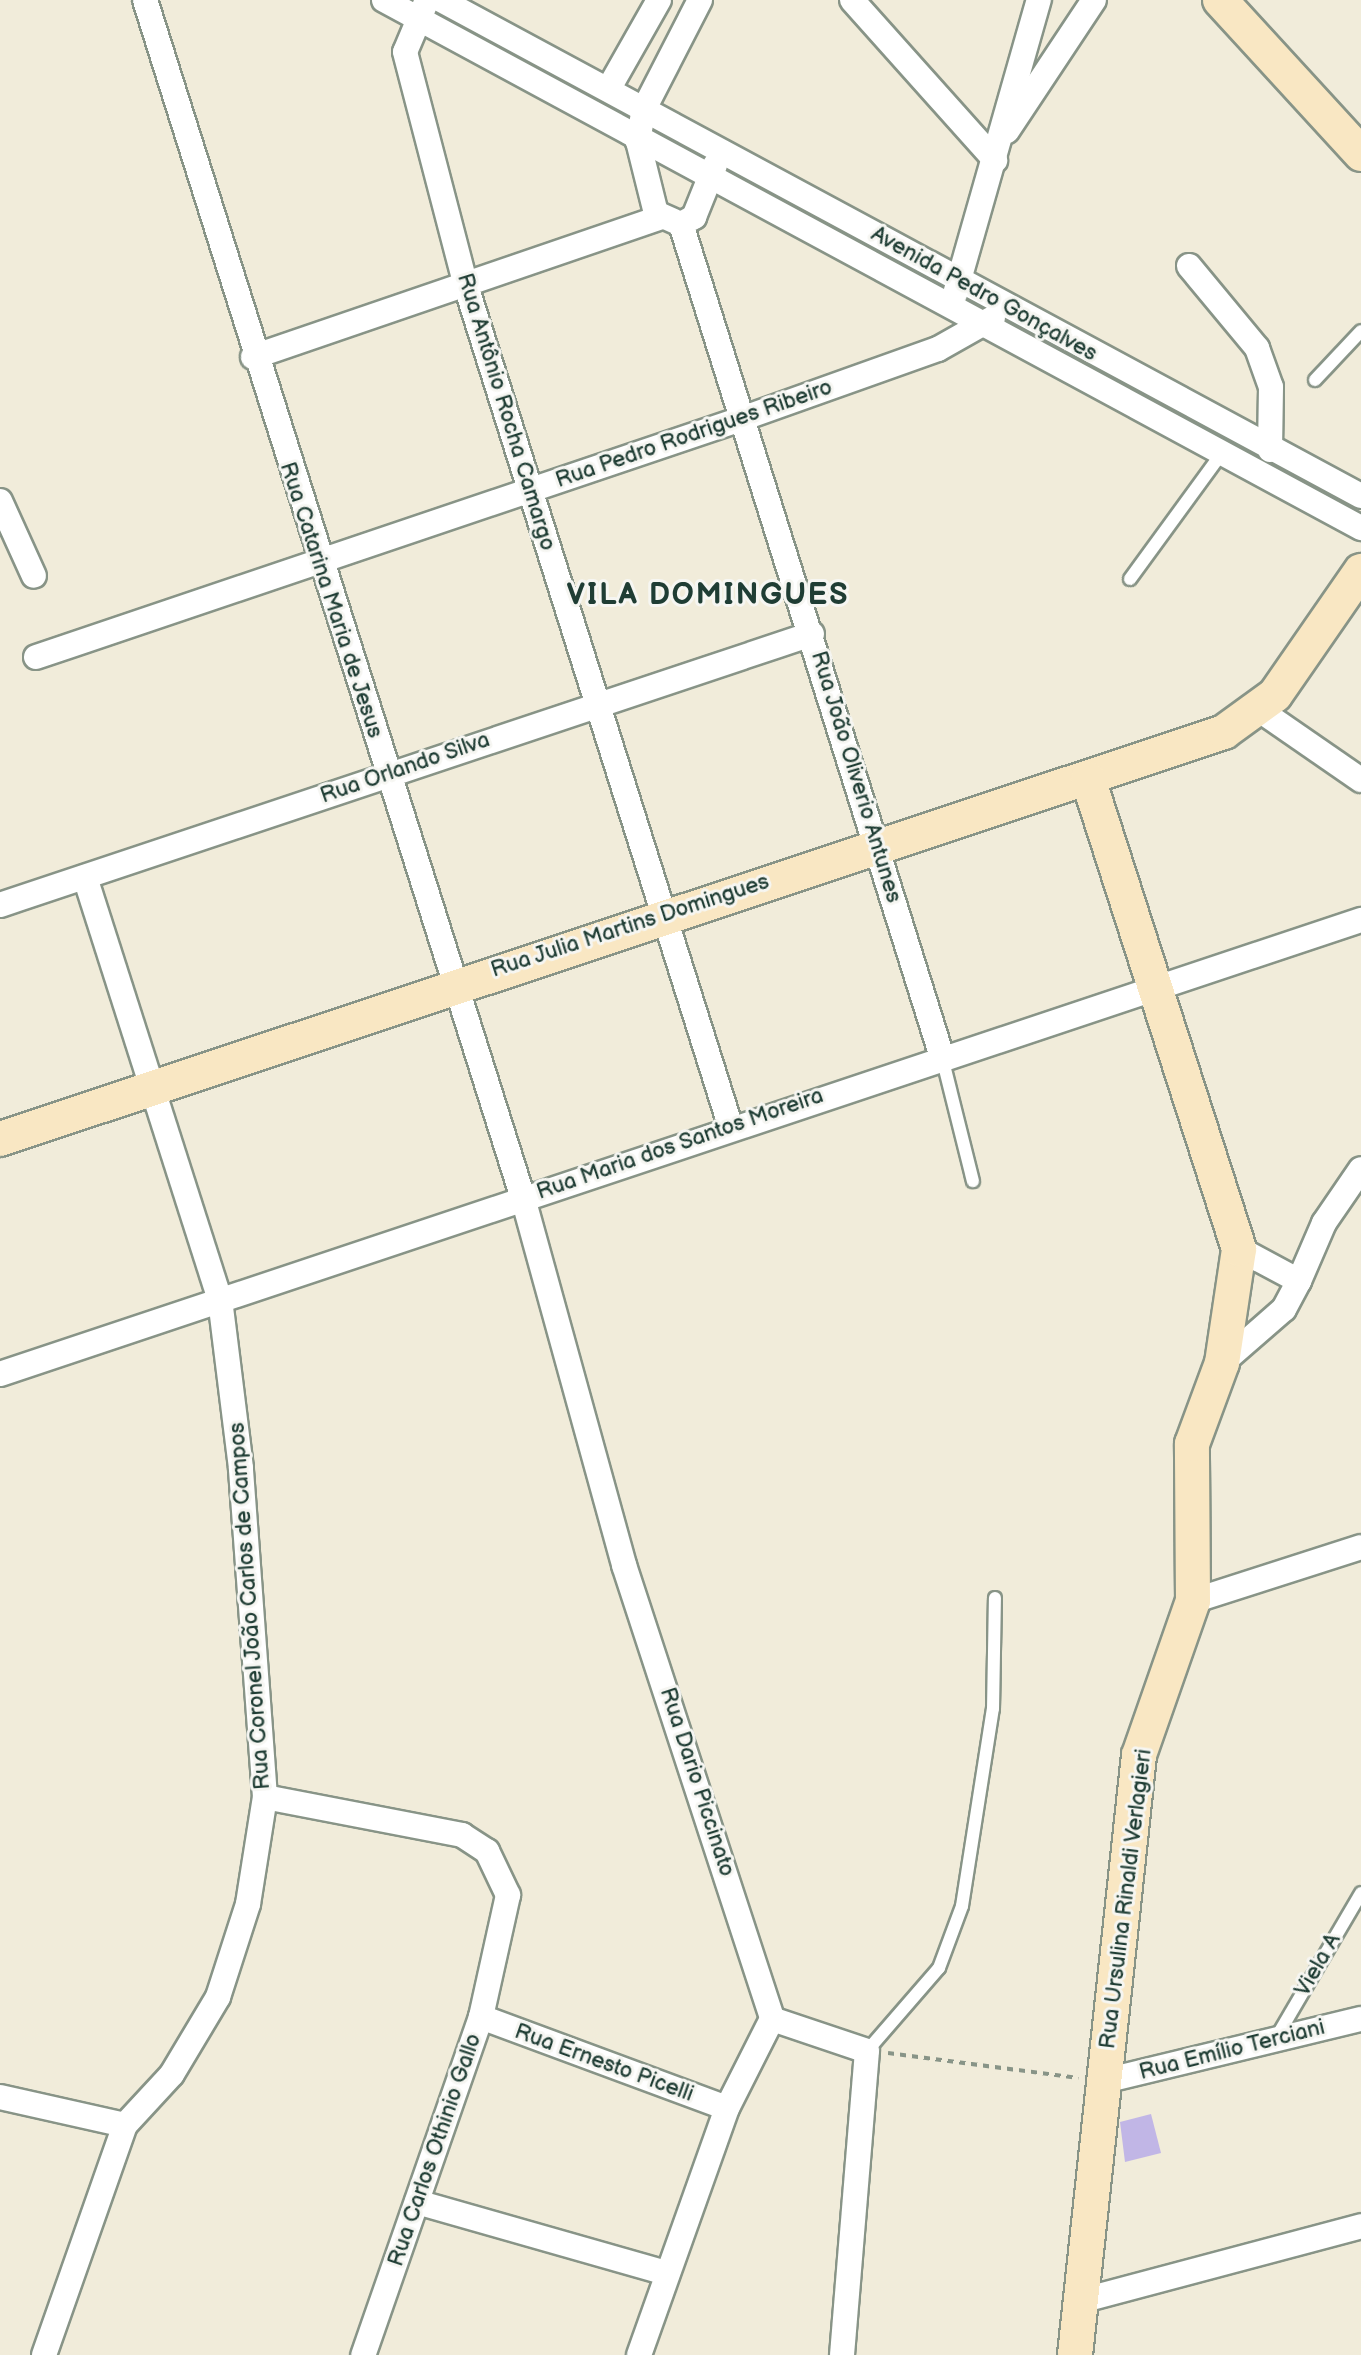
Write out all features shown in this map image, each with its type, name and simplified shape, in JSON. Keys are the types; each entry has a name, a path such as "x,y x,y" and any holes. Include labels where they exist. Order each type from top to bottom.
{"street":[{"name":"Rua Catarina Maria de Jesus","path":"145,0 253,357 387,773 450,984 523,1198"},
{"name":"Avenida Pedro Gonçalves","path":"384,0 421,8 638,141 952,304 985,325 1361,528"},
{"name":"Avenida Pedro Gonçalves","path":"441,0 716,146 1270,450 1361,496"},
{"path":"609,88 659,0"},
{"path":"638,141 644,109 700,0"},
{"path":"852,0 995,160"},
{"path":"952,304 1039,0"},
{"path":"1002,136 1094,0"},
{"path":"1220,0 1361,154"},
{"name":"Rua Antônio Rocha Camargo","path":"421,8 405,52 466,286 730,1125"},
{"name":"Rua João Oliverio Antunes","path":"638,141 744,418 942,1057"},
{"path":"253,357 671,221 705,203 713,179 716,146"},
{"path":"1189,266 1257,348 1271,387 1270,450"},
{"name":"Rua Pedro Rodrigues Ribeiro","path":"36,657 744,418 985,325 1006,307"},
{"path":"0,501 34,576"},
{"name":"Rua Julia Martins Domingues","path":"0,1139 450,984 1088,779 1224,732 1258,709 1300,664 1361,571"},
{"name":"Rua Orlando Silva","path":"0,905 387,773 812,634"},
{"path":"1258,709 1361,780"},
{"name":"Rua Ursulina Rinaldi Verlagieri","path":"1075,2355 1139,1755 1193,1601 1192,1444 1222,1363 1239,1249 1152,992 1088,779"},
{"name":"Rua Coronel João Carlos de Campos","path":"44,2355 125,2125 172,2074 218,1997 248,1904 265,1797 241,1468 220,1300 85,877"},
{"name":"Rua Maria dos Santos Moreira","path":"0,1374 730,1125 1152,992 1361,920"},
{"path":"1222,1363 1284,1309 1324,1223 1361,1169"},
{"name":"Rua Dario Piccinato","path":"523,1198 583,1433 772,2019"},
{"path":"1239,1249 1299,1281"},
{"path":"1193,1601 1361,1547"},
{"name":"Rua Carlos Othinio Gallo","path":"265,1797 462,1835 487,1851 500,1871 508,1895 501,1944 481,2017 363,2355"},
{"name":"Rua Ernesto Picelli","path":"481,2017 727,2108"},
{"path":"639,2355 727,2108 772,2019 867,2051 842,2355"},
{"name":"Rua Emílio Terciani","path":"1104,2081 1361,2019"},
{"path":"0,2097 125,2125"},
{"path":"417,2202 666,2273"},
{"path":"1080,2301 1361,2226"}],"lane":[{"path":"1315,380 1361,331"},
{"path":"1130,579 1222,453"},
{"path":"942,1057 973,1181"},
{"path":"867,2051 939,1968 962,1906 976,1850 993,1709 995,1598"},
{"name":"Viela A","path":"1276,2038 1361,1893"}],"path":[{"path":"867,2051 1104,2081"}],"building":[{"path":"1151,2114 1161,2153 1125,2162 1120,2122"}],"district":[{"name":"VILA DOMINGUES","path":"708,595"}]}
